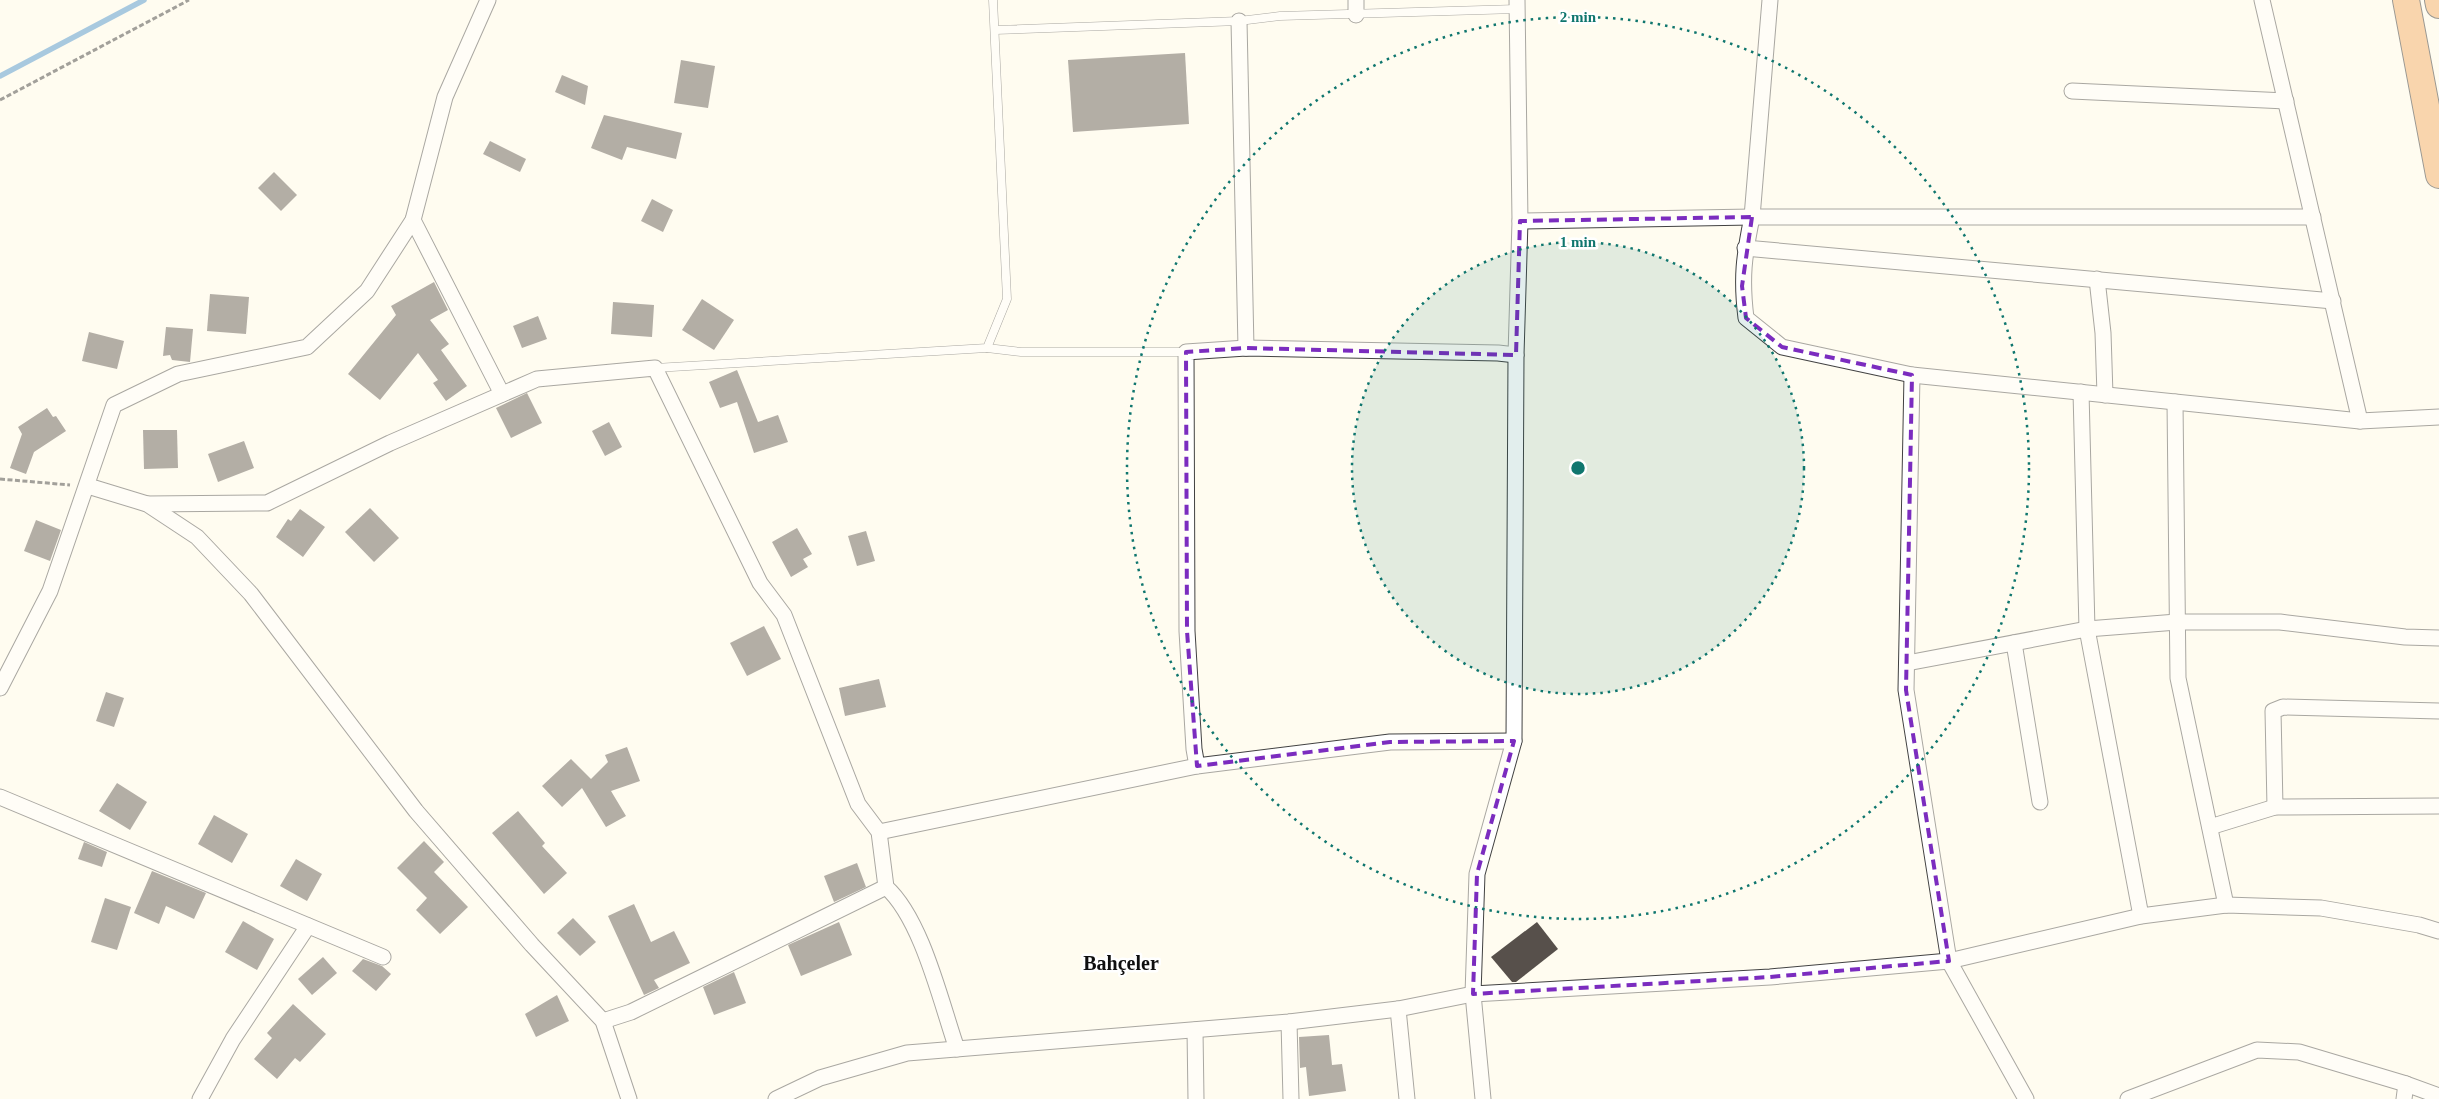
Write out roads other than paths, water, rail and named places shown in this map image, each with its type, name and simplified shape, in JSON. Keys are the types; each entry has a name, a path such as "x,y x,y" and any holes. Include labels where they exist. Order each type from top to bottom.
{"highway":[{"path":"2406,0 2439,175"},
{"path":"2438,0 2439,5"}],"street":[{"path":"0,688 50,591 88,486 114,405 178,374 307,347 367,291 413,220 445,96 488,0"},
{"path":"1770,0 1752,217 1745,248 1742,286 1746,318 1782,347 1912,375 2360,421 2439,417"},
{"path":"2262,0 2360,421"},
{"path":"1483,1099 1473,994 1477,874 1514,741 1516,356 1520,221 1517,5"},
{"path":"1240,21 1246,348"},
{"path":"2072,91 2286,101"},
{"path":"1520,221 1752,217 2313,217"},
{"path":"413,220 502,394"},
{"path":"1745,248 2333,301"},
{"path":"2097,279 2103,333 2105,395"},
{"path":"1197,766 1194,749 1187,631 1186,352 1246,348 1498,353 1516,356"},
{"path":"147,504 267,503 390,443 537,378 655,368 760,583 784,616 858,804 879,832 886,888 896,896 918,934 957,1049"},
{"path":"1912,375 1906,690 1949,961 2026,1099"},
{"path":"2081,392 2087,629 2141,916"},
{"path":"2175,402 2178,678 2226,905"},
{"path":"88,486 147,504 197,537 251,594 416,810 603,1021 629,1099"},
{"path":"1907,663 2087,629 2177,622 2280,622 2405,637 2439,638"},
{"path":"2014,643 2040,802"},
{"path":"2275,807 2273,711 2283,707 2439,711"},
{"path":"879,832 1197,766 1390,742 1514,741"},
{"path":"0,797 383,957"},
{"path":"2210,827 2275,807 2439,806"},
{"path":"603,1021 631,1012 886,888"},
{"path":"776,1099 820,1078 907,1053 1289,1022 1398,1008 1473,994 1770,977 1949,961 2141,916 2226,905 2321,908 2419,925 2439,931"},
{"path":"200,1099 233,1039 308,926"},
{"path":"1398,1008 1407,1099"},
{"path":"1289,1022 1291,1099"},
{"path":"1195,1030 1196,1099"},
{"path":"2128,1099 2257,1050 2299,1052 2406,1084 2439,1096"},
{"path":"2404,1099 2406,1084"}],"lane":[{"path":"987,348 1007,299 993,0"},
{"path":"995,30 1240,21 1356,7 1517,5"},
{"path":"655,368 987,348 1022,352 1186,352"}],"waterway":[{"path":"0,76 144,0"}],"district":[{"name":"Bahçeler","path":"1121,963"}]}
